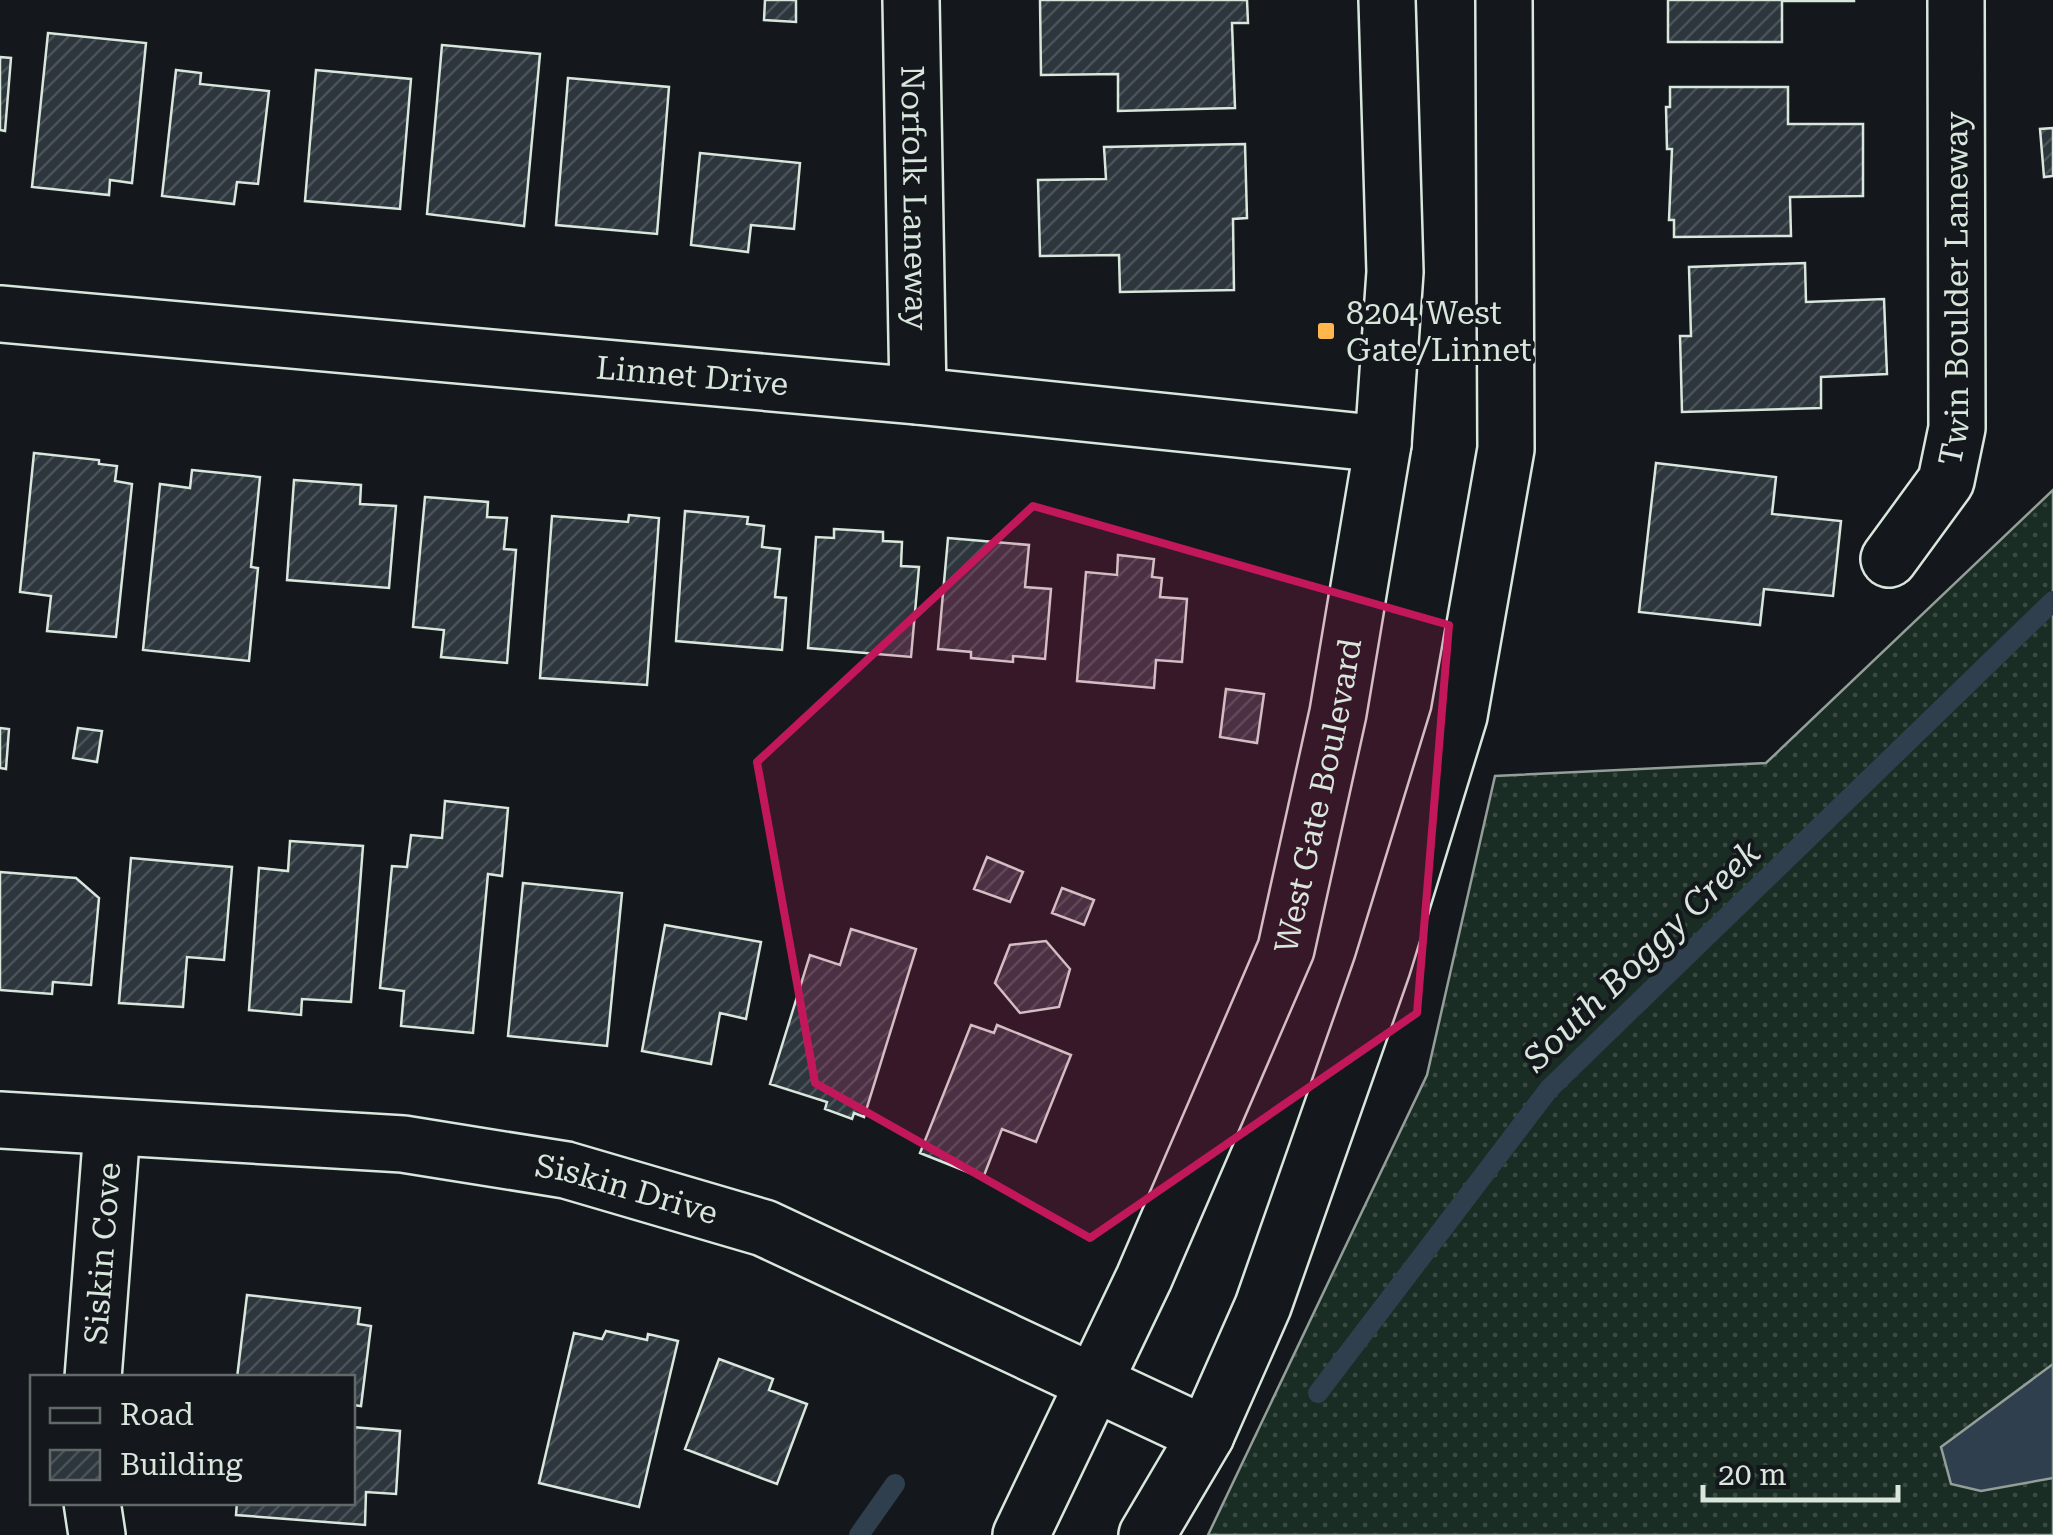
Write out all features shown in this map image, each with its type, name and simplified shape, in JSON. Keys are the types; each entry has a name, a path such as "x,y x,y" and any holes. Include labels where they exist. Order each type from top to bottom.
{"main road":[{"name":"Norfolk Laneway","path":"911,0 918,396"},
{"name":"West Gate Boulevard","path":"1021,1535 1097,1382 1286,949 1338,714 1383,444 1395,272 1387,0"},
{"path":"1148,1535 1206,1435 1263,1306 1382,967 1459,716 1506,449 1504,0"},
{"name":"Twin Boulder Laneway","path":"1889,559 1946,481 1958,428 1956,0"},
{"name":"Linnet Drive","path":"0,314 918,396 1383,444"},
{"name":"Siskin Drive","path":"0,1120 403,1144 566,1170 764,1228 1206,1435"},
{"name":"Siskin Cove","path":"92,1375 112,1128"},
{"path":"92,1505 97,1535"}],"highlighted area":[{"path":"1033,506 1449,625 1417,1013 1090,1238 815,1083 757,762"}],"green space":[{"path":"2053,490 2053,1535 1208,1535 1427,1075 1495,776 1766,763"}],"water":[{"path":"2053,1364 2053,1478 1981,1491 1951,1484 1941,1447"}],"building":[{"path":"765,0 796,0 796,22 764,20"},
{"path":"1040,0 1247,0 1248,23 1232,23 1235,108 1118,111 1118,74 1041,75"},
{"path":"1668,0 1854,1 1782,1 1782,42 1668,42"},
{"path":"48,33 146,43 132,183 110,180 109,195 32,187"},
{"path":"442,45 540,54 524,226 427,214"},
{"path":"0,57 11,58 5,131 0,130"},
{"path":"176,70 201,73 200,84 269,91 258,184 237,182 234,204 162,196"},
{"path":"316,70 411,79 400,209 305,201"},
{"path":"568,78 669,87 657,234 556,225"},
{"path":"1670,87 1788,87 1788,124 1863,124 1863,196 1790,197 1791,236 1674,237 1674,220 1669,220 1672,149 1667,149 1666,107 1670,107"},
{"path":"2053,128 2053,176 2044,177 2040,129"},
{"path":"1245,144 1247,218 1233,219 1234,290 1120,292 1119,255 1040,256 1038,180 1106,179 1104,147"},
{"path":"700,153 800,163 794,229 751,225 748,252 691,245"},
{"path":"1805,263 1806,302 1884,299 1887,374 1821,377 1821,408 1682,412 1680,336 1691,336 1689,267"},
{"path":"34,453 99,460 99,464 117,466 115,481 132,484 116,637 47,631 51,596 20,592"},
{"path":"1656,463 1776,477 1772,514 1841,521 1833,596 1764,589 1760,625 1639,612"},
{"path":"192,470 260,477 251,567 258,568 249,661 143,650 160,484 190,488"},
{"path":"294,480 361,485 360,504 396,506 389,588 287,580"},
{"path":"425,497 488,502 487,517 507,518 504,549 516,550 507,663 441,657 444,630 413,627"},
{"path":"685,511 748,517 747,524 764,526 762,547 780,549 775,597 786,598 782,650 676,641"},
{"path":"629,515 659,518 647,685 540,678 552,516 628,522"},
{"path":"834,529 883,532 883,541 902,542 901,566 919,567 911,657 808,648 816,537 834,538"},
{"path":"948,538 1029,545 1025,587 1051,589 1045,659 1013,656 1013,662 971,658 971,652 938,649"},
{"path":"1118,555 1154,559 1152,577 1162,578 1160,597 1187,599 1182,662 1156,660 1154,688 1077,681 1086,572 1117,575"},
{"path":"1226,689 1264,694 1257,743 1220,737"},
{"path":"0,728 9,729 6,769 0,768"},
{"path":"78,728 102,731 97,762 73,758"},
{"path":"445,801 508,808 502,876 488,874 473,1033 401,1026 404,991 380,988 392,866 407,867 411,835 442,838"},
{"path":"290,841 363,846 351,1002 302,999 301,1015 249,1010 259,868 288,871"},
{"path":"987,857 1023,872 1010,902 974,889"},
{"path":"131,858 232,867 224,960 187,957 183,1007 119,1003"},
{"path":"0,872 76,878 99,898 91,985 53,982 52,994 0,990"},
{"path":"523,883 622,893 607,1046 508,1036"},
{"path":"1062,888 1094,900 1084,925 1052,913"},
{"path":"665,925 761,942 746,1019 720,1013 711,1064 642,1051"},
{"path":"851,929 916,949 864,1117 854,1113 852,1119 825,1109 827,1102 770,1084 810,955 840,965"},
{"path":"1046,941 1070,969 1059,1007 1020,1013 995,983 1010,945"},
{"path":"971,1025 994,1033 997,1025 1071,1055 1036,1142 1002,1129 983,1178 920,1153"},
{"path":"247,1295 360,1308 358,1324 371,1326 361,1406 355,1405 355,1375 237,1375"},
{"path":"606,1331 647,1340 648,1334 678,1341 639,1507 539,1483 574,1333 602,1339"},
{"path":"719,1359 773,1379 769,1390 807,1404 777,1484 685,1449"},
{"path":"355,1427 400,1431 396,1494 366,1492 365,1525 236,1515 237,1505 355,1505"}],"waterway":[{"name":"South Boggy Creek","path":"1318,1393 1549,1089 2053,601"},
{"name":"South Boggy Creek","path":"859,1535 895,1484"}],"place":[{"name":"8204 West Gate/Linnet","path":"1326,331"}]}
